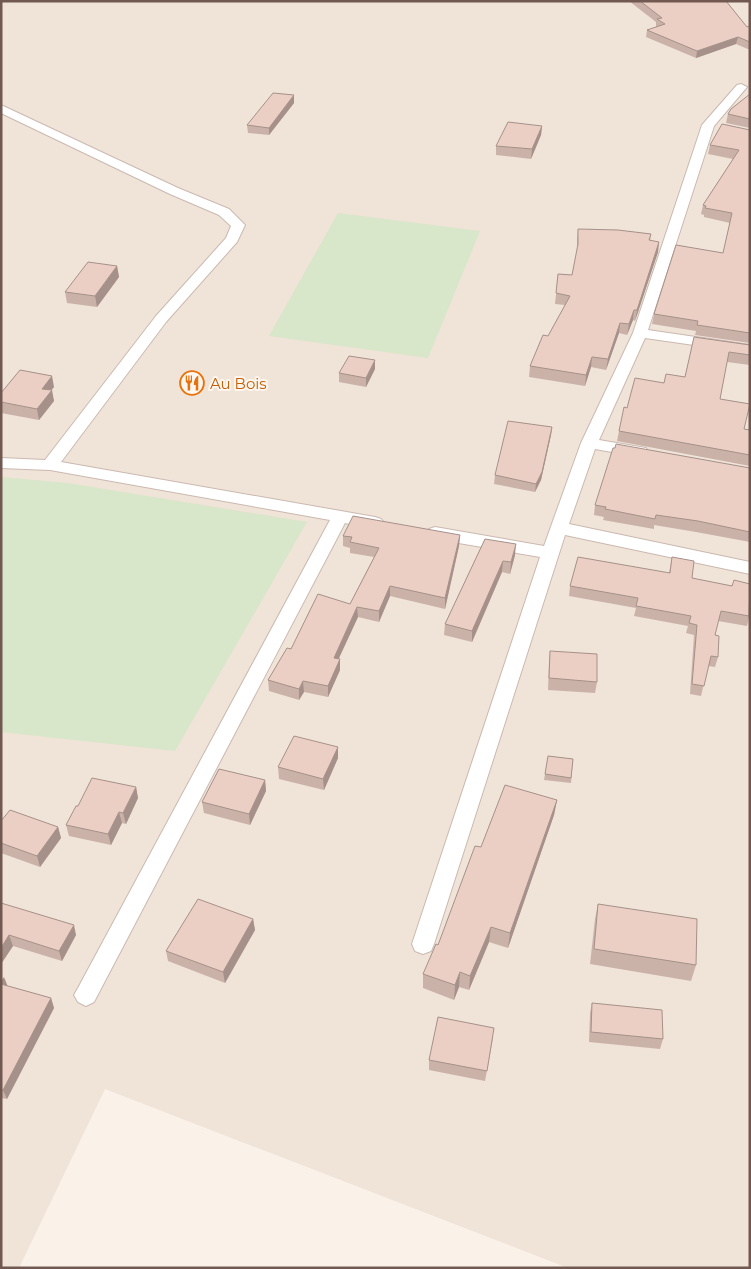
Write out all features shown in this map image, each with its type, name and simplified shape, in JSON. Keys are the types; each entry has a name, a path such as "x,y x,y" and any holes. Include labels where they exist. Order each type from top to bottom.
{"street":[{"path":"423,944 550,553 589,443 640,333 708,125 741,87"},
{"path":"1,108 174,192 224,212 238,225 232,239 161,319 50,465"},
{"path":"708,125 724,129"},
{"path":"640,333 750,350"},
{"path":"589,443 655,455"},
{"path":"1,463 50,465 388,525"},
{"path":"86,995 340,517"},
{"path":"559,528 750,568"},
{"path":"416,530 550,553"}],"shaded area":[{"path":"1,1 750,1 750,1268 568,1268 105,1089 19,1268 1,1268"}],"green space":[{"path":"338,213 480,231 428,358 269,336"},
{"path":"1,477 68,483 307,522 175,751 1,732"}],"building":[{"path":"640,1 726,1 747,27 750,26 750,42 738,37 697,51 647,30 665,24 657,19 662,18"},
{"path":"273,93 294,95 269,128 247,125"},
{"path":"750,94 750,119 728,114 731,109"},
{"path":"508,122 542,126 532,149 496,146"},
{"path":"722,124 750,130 750,333 697,325 698,321 654,314 676,245 723,253 732,213 705,208 706,206 703,205 739,150 710,145"},
{"path":"578,229 618,230 651,234 649,240 659,242 637,310 634,310 629,324 620,323 608,359 592,357 586,375 530,366 543,335 548,336 570,296 556,293 558,274 572,275 578,244"},
{"path":"88,262 117,266 95,296 65,292"},
{"path":"694,337 750,345 750,355 729,352 720,399 750,404 744,429 750,430 750,455 619,431 624,407 627,408 635,378 664,383 666,374 685,377"},
{"path":"349,356 375,360 366,378 339,373"},
{"path":"20,370 52,376 42,389 52,390 37,409 1,402 1,393"},
{"path":"508,421 552,427 542,472 536,484 495,475"},
{"path":"616,444 750,468 750,532 698,521 656,515 655,519 605,509 606,507 595,505 613,448 615,448"},
{"path":"353,516 460,535 445,598 390,586 379,611 357,607 334,658 340,659 328,686 303,681 299,689 268,680 287,648 291,649 318,594 350,604 379,548 350,542 352,537 343,536"},
{"path":"485,539 516,544 511,562 503,561 472,631 445,624"},
{"path":"578,557 670,573 672,557 694,561 692,578 732,586 734,580 750,584 749,616 721,611 715,635 719,636 718,657 711,656 704,686 692,684 697,625 689,623 691,616 636,606 638,598 570,586"},
{"path":"550,651 597,654 597,682 549,678"},
{"path":"294,736 338,747 323,779 278,767"},
{"path":"548,756 573,759 571,778 545,774"},
{"path":"219,769 265,780 249,814 202,802"},
{"path":"92,778 136,787 123,813 119,812 108,834 66,825"},
{"path":"505,785 557,800 510,933 491,927 470,976 460,972 455,985 423,974 436,944 438,945 475,846 481,847"},
{"path":"10,810 58,827 37,856 1,843 1,821"},
{"path":"198,899 253,919 223,972 166,951"},
{"path":"1,903 74,925 59,951 9,935 1,948"},
{"path":"598,904 697,919 696,965 594,949"},
{"path":"1,984 51,998 3,1090 1,1089"},
{"path":"592,1003 662,1010 663,1039 591,1032"},
{"path":"438,1017 494,1028 487,1071 429,1060"}],"place":[{"name":"Au Bois","path":"192,383"}]}
